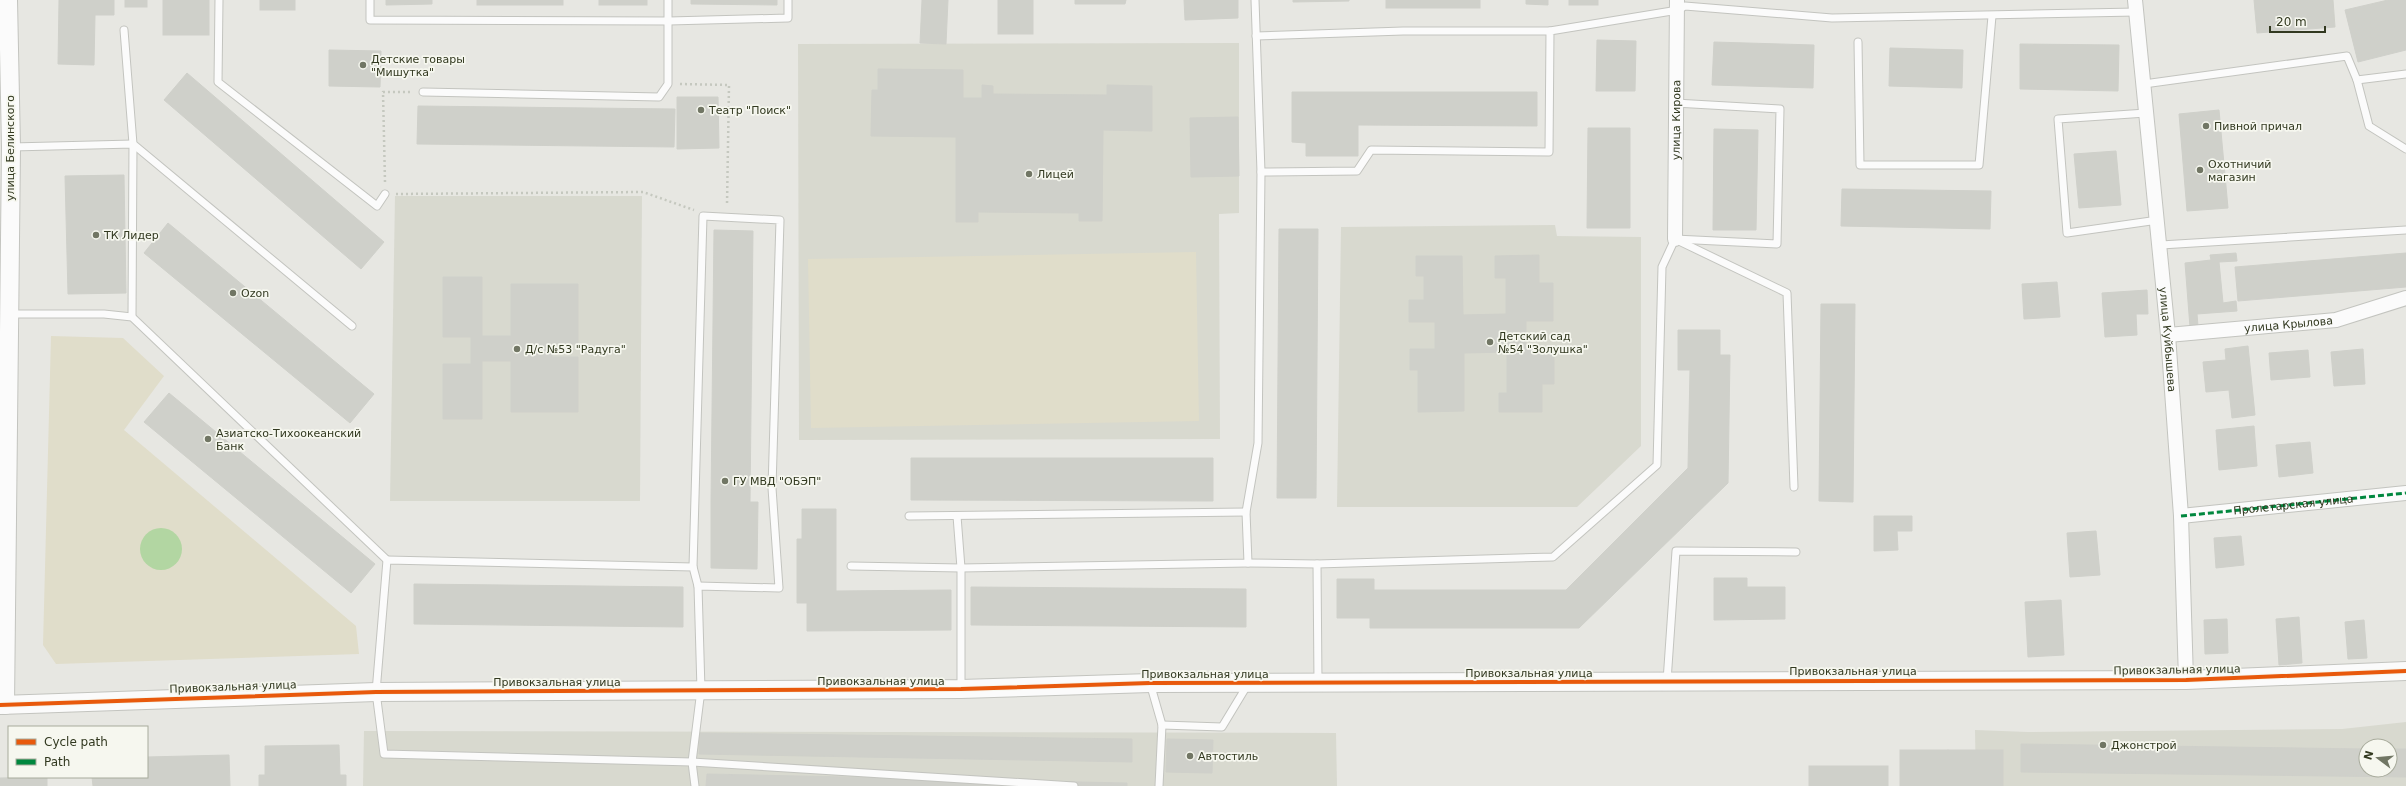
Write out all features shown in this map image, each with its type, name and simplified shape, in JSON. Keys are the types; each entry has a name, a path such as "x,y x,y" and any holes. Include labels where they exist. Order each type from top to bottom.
{"street":[{"name":"улица Белинского","path":"2,705 8,314 4,258 11,147 8,0"},
{"name":"улица Кирова","path":"1675,239 1677,5"},
{"name":"улица Куйбышева","path":"2136,6 2161,245 2168,335 2181,516 2186,680"},
{"name":"улица Крылова","path":"2168,335 2336,320 2406,298"},
{"name":"Пролетарская улица","path":"2181,516 2406,493"},
{"name":"Привокзальная улица","path":"2,705 376,692 960,689 1150,683 2186,680 2406,671"}],"lane":[{"path":"219,0 218,82 377,206 385,194"},
{"path":"370,0 370,20 669,21 788,18 788,0"},
{"path":"424,92 659,97 668,84 668,0"},
{"path":"1248,563 1246,512 1258,443 1261,172 1255,0"},
{"path":"1256,36 1403,31 1550,31 1677,5 1832,18 1992,16 2136,6"},
{"path":"1858,42 1860,165 1979,165 1992,16"},
{"path":"124,30 133,144 132,317"},
{"path":"1261,172 1357,171 1371,150 1549,152 1550,31"},
{"path":"2144,84 2347,56 2357,80 2370,126 2406,149"},
{"path":"2357,80 2406,74"},
{"path":"1675,103 1780,109 1776,244 1675,239"},
{"path":"2146,113 2058,119 2068,232 2158,220"},
{"path":"11,147 133,144 352,326"},
{"path":"695,786 692,762 701,690 698,586 693,567 703,216 780,220 772,488 779,588 698,586"},
{"path":"2161,245 2406,230"},
{"path":"1675,239 1787,293 1794,487"},
{"path":"851,566 961,568 1248,563 1317,564 1553,558 1657,464 1662,267 1675,239"},
{"path":"8,314 104,314 132,317 387,560 693,567"},
{"path":"909,516 1246,512"},
{"path":"957,516 961,568 960,689"},
{"path":"1667,681 1676,551 1796,552"},
{"path":"387,560 376,692 384,754 692,762 1074,786"},
{"path":"1317,564 1318,683"},
{"path":"1150,683 1162,725 1159,786"},
{"path":"1162,725 1222,727 1249,683"}],"path":[{"path":"668,84 729,85 726,217"},
{"path":"424,92 383,92 385,194 643,192 690,208 703,216"}],"shaded area":[{"path":"1239,43 1239,213 1219,214 1220,439 799,440 798,44"},
{"name":"Д/с №53 \"Радуга\"","path":"395,196 642,196 640,501 390,501"},
{"name":"Детский сад №54 \"Золушка\"","path":"1555,225 1557,236 1641,237 1641,446 1577,507 1337,507 1341,227"},
{"path":"1196,252 1199,421 811,428 808,259"},
{"path":"51,336 123,338 164,376 124,430 356,626 359,654 56,664 43,645"},
{"path":"161,528 176,534 182,549 176,564 161,570 146,564 140,549 146,534"},
{"path":"2406,722 2406,786 1976,786 1975,730 2028,732 2342,729"},
{"path":"364,731 1336,733 1337,786 363,786"}],"building":[{"path":"59,0 114,0 114,15 95,15 94,65 58,64"},
{"path":"125,0 147,0 147,7 125,7"},
{"path":"163,0 209,0 209,35 163,35"},
{"path":"260,0 295,0 295,10 260,10"},
{"path":"386,0 432,0 432,4 386,5"},
{"path":"477,0 563,0 563,5 477,5"},
{"path":"599,0 647,0 647,5 599,5"},
{"path":"691,0 777,0 777,5 691,4"},
{"path":"922,0 948,0 946,44 920,43"},
{"path":"998,0 1033,0 1033,34 998,34"},
{"path":"1075,0 1126,0 1125,4 1075,4"},
{"path":"1184,0 1238,0 1238,18 1185,20"},
{"path":"1293,0 1349,0 1349,1 1293,2"},
{"path":"1386,0 1480,0 1480,8 1386,8"},
{"path":"1526,0 1548,0 1548,5 1526,4"},
{"path":"1569,0 1598,0 1598,5 1569,5"},
{"path":"2254,0 2333,0 2335,27 2257,33"},
{"path":"2388,0 2406,0 2406,50 2358,62 2345,10"},
{"path":"1597,40 1636,41 1635,91 1596,91"},
{"path":"1714,42 1814,45 1813,88 1712,85"},
{"path":"2020,44 2119,45 2118,91 2020,89"},
{"path":"1890,48 1963,50 1962,88 1889,86"},
{"path":"329,50 381,51 380,87 329,86"},
{"name":"Лицей","path":"878,69 963,70 963,98 982,98 982,85 993,86 993,94 1107,95 1107,85 1152,86 1152,131 1103,130 1102,221 1079,221 1079,213 978,212 978,222 956,222 956,137 871,136 872,90 878,90"},
{"path":"187,73 384,242 361,269 164,100"},
{"path":"1292,92 1358,92 1358,156 1306,156 1306,143 1292,142"},
{"path":"1358,92 1537,92 1537,126 1358,125"},
{"path":"677,97 718,97 719,148 677,149"},
{"path":"418,106 675,109 674,147 417,144"},
{"path":"2219,110 2228,208 2187,211 2179,114"},
{"path":"1238,117 1239,176 1191,177 1190,118"},
{"path":"1588,128 1630,128 1630,228 1587,228"},
{"path":"1714,129 1758,130 1756,230 1713,230"},
{"path":"2116,151 2121,205 2079,208 2074,154"},
{"name":"ТК Лидер","path":"124,175 126,293 68,294 65,176"},
{"path":"1842,189 1991,191 1990,229 1841,226"},
{"path":"168,223 374,394 350,423 144,253"},
{"path":"1279,229 1318,229 1316,498 1277,498"},
{"path":"714,230 753,231 750,502 711,502"},
{"path":"2236,253 2237,261 2219,262 2223,303 2236,301 2237,311 2197,314 2198,326 2190,327 2185,263 2211,260 2210,255"},
{"path":"2406,253 2406,287 2238,301 2235,267"},
{"path":"1539,255 1539,283 1553,283 1553,321 1526,321 1526,347 1554,347 1554,384 1542,384 1542,412 1499,412 1499,393 1507,393 1507,352 1464,353 1464,411 1418,412 1418,370 1410,370 1410,349 1435,349 1435,322 1409,322 1409,300 1424,300 1424,276 1416,276 1416,256 1462,256 1463,315 1506,314 1506,278 1495,278 1495,256"},
{"path":"443,277 482,277 482,336 511,336 511,284 578,284 578,344 552,344 552,357 578,357 578,412 511,412 511,361 482,361 482,419 443,419 443,364 471,364 471,337 443,337"},
{"path":"2057,282 2060,317 2024,319 2022,284"},
{"path":"2147,290 2148,314 2136,314 2137,335 2105,337 2102,293"},
{"path":"1821,304 1855,304 1853,502 1819,501"},
{"path":"1678,330 1720,330 1720,355 1730,355 1728,483 1579,628 1370,628 1370,618 1337,618 1337,579 1374,579 1374,590 1566,590 1688,468 1690,370 1678,370"},
{"path":"2248,346 2255,415 2232,418 2229,390 2206,392 2203,362 2226,360 2225,349"},
{"path":"2363,349 2365,384 2334,386 2331,352"},
{"path":"2308,350 2310,377 2271,380 2269,353"},
{"path":"169,393 375,564 351,593 144,422"},
{"path":"2254,426 2257,466 2219,470 2216,430"},
{"path":"2310,442 2313,473 2279,477 2276,445"},
{"path":"911,458 1213,458 1213,501 911,500"},
{"path":"711,502 758,502 757,569 711,568"},
{"path":"802,509 836,509 836,591 951,590 951,630 807,631 807,603 797,603 797,539 802,539"},
{"path":"1874,516 1912,516 1912,531 1897,531 1898,550 1874,551"},
{"path":"2096,531 2100,575 2070,577 2067,533"},
{"path":"2241,536 2244,565 2216,568 2214,538"},
{"path":"1714,578 1747,578 1747,587 1785,587 1785,619 1714,620"},
{"path":"414,584 683,587 683,627 414,624"},
{"path":"971,587 1246,589 1246,627 971,625"},
{"path":"2061,600 2064,655 2028,657 2025,602"},
{"path":"2299,617 2302,663 2279,665 2276,619"},
{"path":"2227,619 2228,653 2205,654 2204,620"},
{"path":"2364,620 2367,658 2348,659 2345,622"},
{"path":"700,733 1132,739 1132,762 699,754"},
{"name":"Автостиль","path":"1167,739 1213,740 1212,773 1166,772"},
{"path":"2021,744 2358,749 2358,776 2021,772"},
{"path":"339,745 340,775 346,775 346,786 259,786 259,775 265,775 265,746"},
{"path":"2398,749 2406,749 2406,777 2398,777"},
{"path":"1900,750 1948,750 1948,786 1900,786"},
{"path":"1948,750 1977,750 1977,786 1948,786"},
{"path":"1977,750 2003,750 2003,786 1977,786"},
{"path":"229,755 230,786 93,786 92,778 148,778 148,757"},
{"path":"1809,766 1888,766 1888,786 1809,786"},
{"path":"707,774 1127,783 1127,786 706,786"},
{"path":"0,778 47,778 47,786 0,786"}],"marked path":[{"path":"2181,516 2406,493"}],"cycle path":[{"path":"0,705 376,692 961,689 1150,683 2186,680 2406,671"}],"place":[{"name":"Детские товары \"Мишутка\"","path":"363,65"},
{"name":"Театр \"Поиск\"","path":"701,110"},
{"name":"Пивной причал","path":"2206,126"},
{"name":"Охотничий магазин","path":"2200,170"},
{"name":"Лицей","path":"1029,174"},
{"name":"ТК Лидер","path":"96,235"},
{"name":"Ozon","path":"233,293"},
{"name":"Детский сад №54 \"Золушка\"","path":"1490,342"},
{"name":"Д/с №53 \"Радуга\"","path":"517,349"},
{"name":"Азиатско-Тихоокеанский Банк","path":"208,439"},
{"name":"ГУ МВД \"ОБЭП\"","path":"725,481"},
{"name":"Джонстрой","path":"2103,745"},
{"name":"Автостиль","path":"1190,756"}]}
